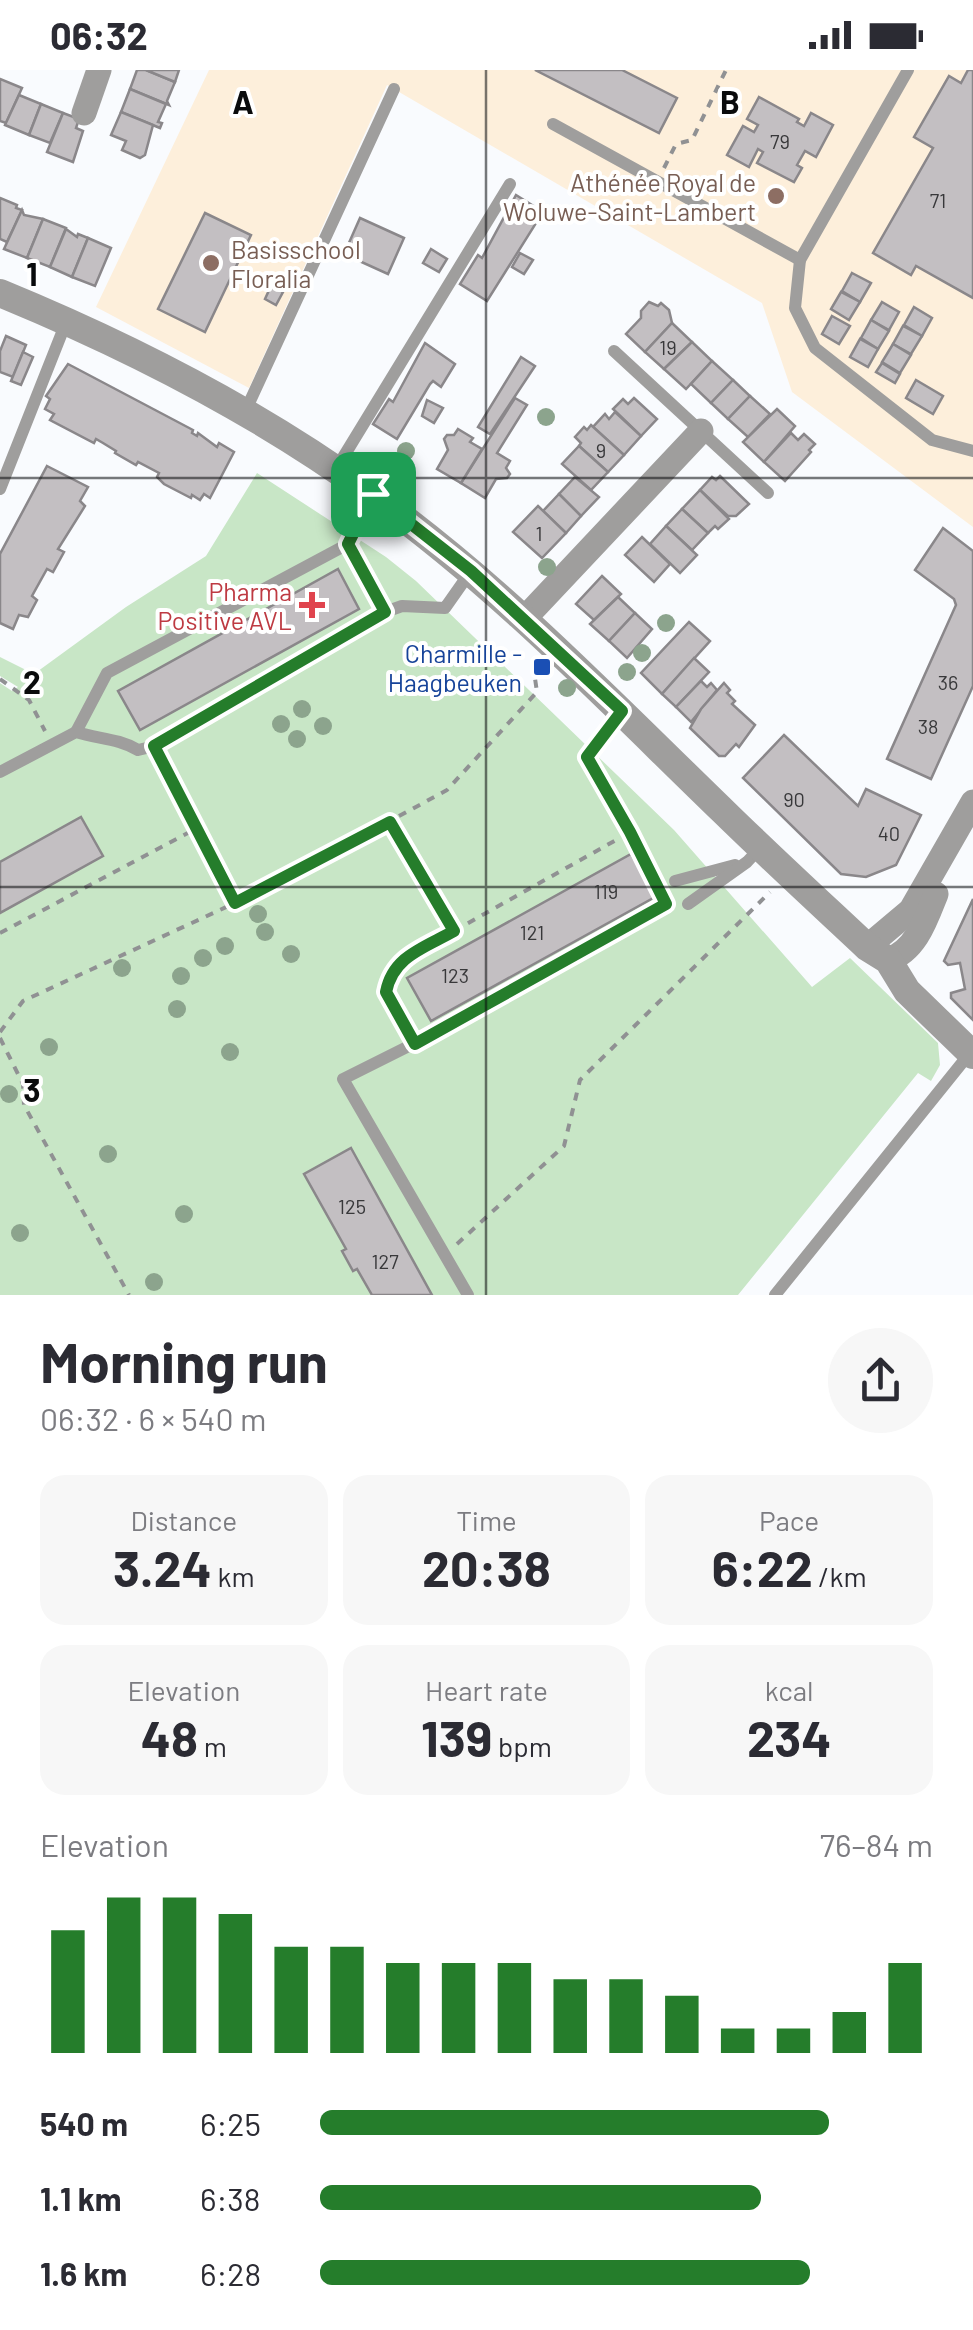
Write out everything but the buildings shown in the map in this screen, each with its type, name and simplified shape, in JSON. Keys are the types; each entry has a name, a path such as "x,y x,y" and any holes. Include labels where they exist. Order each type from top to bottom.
{"street":[{"path":"84,113 99,70"},
{"path":"0,292 67,320 244,414 373,494 471,571 524,619 622,711 754,854 878,954 907,991 971,1054"},
{"path":"524,619 701,431"},
{"path":"878,954 904,952 917,936 973,802"}],"lane":[{"path":"908,70 800,260 795,308 815,348 932,440 973,451"},
{"path":"244,414 394,89"},
{"path":"552,124 800,260"},
{"path":"336,470 510,184"},
{"path":"0,489 67,320"},
{"path":"614,351 768,492"},
{"path":"0,772 76,732 107,672 348,544 373,494"},
{"path":"348,544 385,612"},
{"path":"76,732 121,740 138,750 154,746 385,612 402,606 445,608 471,571"},
{"path":"468,1295 343,1079 415,1044 666,904 587,757 622,711"},
{"path":"675,881 754,854"},
{"path":"688,904 754,854"},
{"path":"775,1295 971,1054"}],"path":[{"path":"656,181 676,144 692,140 726,70"},
{"path":"129,1295 24,1105 23,1084 0,1035 23,1001 235,903 447,790 537,692 532,662"},
{"path":"0,680 29,700 52,744"},
{"path":"154,746 235,903"},
{"path":"390,822 454,931"},
{"path":"0,934 197,828"},
{"path":"415,1044 386,992 390,972 404,960 630,832"},
{"path":"446,1254 564,1146 580,1080 777,884"}],"shaded area":[{"name":"Athénée Royal de Woluwe-Saint-Lambert","path":"209,70 973,70 973,527 792,392 762,303 387,85 249,388 96,307"}],"green space":[{"path":"257,473 416,581 674,830 812,987 850,958 938,1043 940,1065 931,1081 918,1073 738,1295 0,1295 0,683 12,691 18,687 0,676 0,657 34,674 126,607 206,556"}],"place":[{"name":"Athénée Royal de Woluwe-Saint-Lambert","path":"776,196"},
{"name":"Basisschool Floralia","path":"211,263"},
{"name":"Pharma Positive AVL","path":"312,605"},
{"name":"Charmille - Haagbeuken","path":"542,667"}],"route":[{"path":"373,494 471,571 622,711 587,757 666,904 415,1044 386,992 390,972 454,931 390,822 235,903 154,746 385,612 348,544 373,494"}]}
